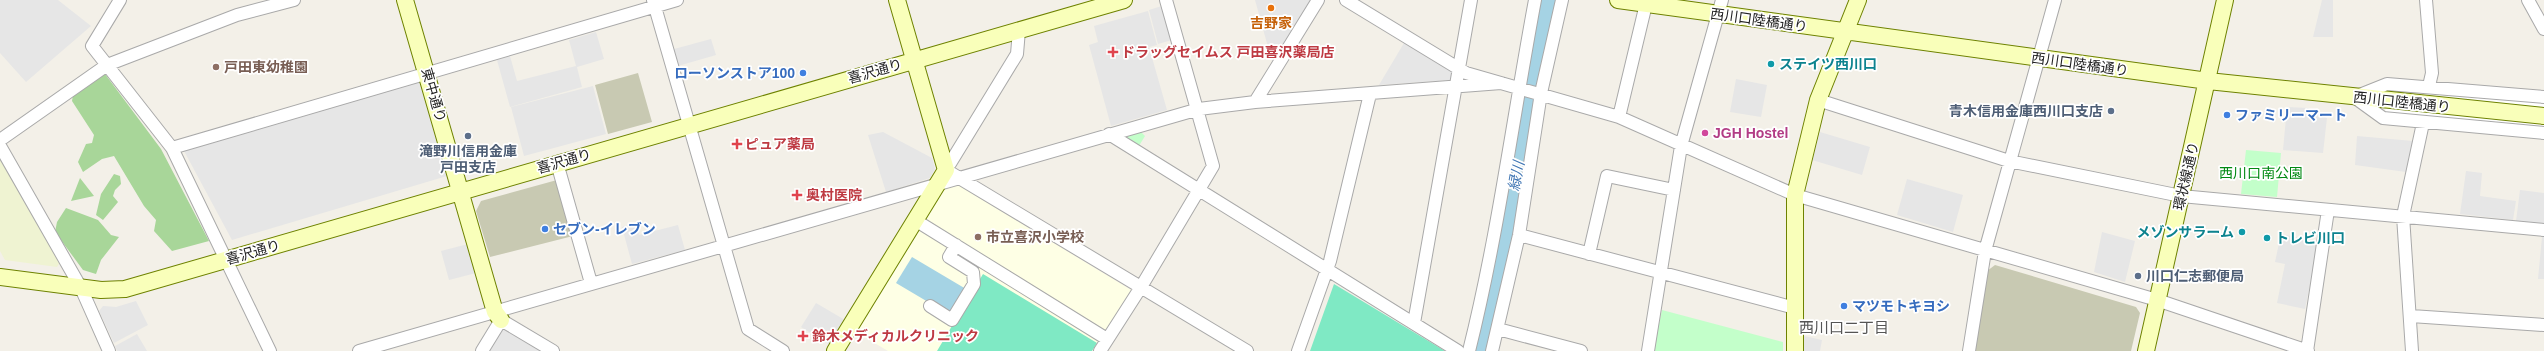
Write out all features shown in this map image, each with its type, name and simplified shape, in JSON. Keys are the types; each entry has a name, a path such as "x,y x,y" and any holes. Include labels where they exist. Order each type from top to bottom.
{"street":[{"path":"0,140 107,65 237,15 294,0"},
{"name":"東中通り","path":"405,0 498,316"},
{"path":"172,148 654,3 677,0"},
{"path":"897,0 948,177 1248,351"},
{"name":"喜沢通り","path":"0,277 81,288 113,291 125,289 462,190 1124,0"},
{"path":"1100,351 1141,288 1214,166 1199,109 1166,0"},
{"path":"1255,102 1318,0"},
{"path":"1346,0 1459,69 1501,83 1541,93 1619,117 1795,196 2157,300 2307,351 2328,210"},
{"path":"1414,323 1455,86 1472,0"},
{"path":"1469,351 1486,283 1502,202 1519,87 1535,0"},
{"path":"1492,351 1519,235 1541,93 1562,0"},
{"name":"西川口陸橋通り","path":"1618,0 1646,4 1720,7 1845,32 2208,81 2544,116"},
{"path":"1794,351 1795,196 1818,100 1858,0"},
{"path":"1969,351 1985,251 2055,0"},
{"name":"環状線通り","path":"2146,351 2208,81 2225,0"},
{"path":"2426,0 2432,73 2429,86"},
{"path":"2528,0 2544,29"},
{"path":"117,1 92,46 172,148 224,260 270,351"},
{"path":"654,3 748,329 783,351"},
{"path":"1619,117 1646,4"},
{"path":"1648,351 1681,146 1720,7"},
{"path":"835,351 915,220 948,177 1017,54 1019,30"},
{"path":"358,351 498,316 591,283 724,245 948,177 1199,109 1255,102 1501,83"},
{"path":"2354,97 2387,84 2429,86 2544,97"},
{"path":"1298,351 1328,269 1370,94"},
{"path":"2354,97 2383,118 2423,123 2544,133"},
{"path":"1818,100 2009,162 2181,196 2544,230"},
{"path":"2412,351 2411,316 2403,216 2423,123"},
{"path":"1109,134 1198,191 1328,269 1458,351"},
{"path":"0,146 81,288 110,351"},
{"path":"557,163 591,283"},
{"path":"1589,254 1607,176 1674,190"},
{"path":"915,220 1107,339"},
{"path":"1519,235 1795,308"},
{"path":"930,306 952,320 974,284 973,272 949,258 956,245"},
{"path":"482,351 498,316"},
{"path":"498,316 553,351"},
{"path":"2411,316 2544,325"},
{"path":"1498,329 1581,351"}],"shaded area":[{"path":"0,0 58,0 91,26 26,82 0,53"},
{"path":"1255,0 1313,0 1273,65"},
{"path":"2322,0 2333,0 2333,37 2313,37"},
{"path":"1162,6 1172,40 1158,44 1149,10"},
{"path":"1148,11 1157,45 1149,47 1167,110 1111,126 1089,45 1098,42 1094,26"},
{"path":"596,32 604,59 577,67 582,87 510,107 497,60 510,56 517,81 576,66 569,40"},
{"path":"711,39 716,55 678,66 674,49"},
{"path":"1404,43 1453,70 1452,80 1379,85"},
{"path":"638,73 652,122 608,134 595,85"},
{"path":"1736,79 1767,85 1761,117 1730,112"},
{"path":"420,81 447,176 232,240 183,149"},
{"path":"593,86 606,134 524,156 511,107"},
{"path":"2287,107 2308,108 2327,118 2323,153 2283,150"},
{"path":"883,132 932,158 935,169 930,178 886,192 868,135"},
{"path":"1820,132 1870,147 1862,175 1812,160"},
{"path":"2357,136 2413,141 2406,172 2355,165"},
{"path":"0,158 60,262 57,267 5,260 0,251"},
{"path":"2466,171 2482,173 2480,196 2516,201 2513,220 2460,214"},
{"path":"1907,179 1963,195 1953,232 1897,215"},
{"path":"557,180 573,236 490,257 476,211 481,201"},
{"name":"市立喜沢小学校","path":"953,182 1131,290 1093,351 888,351 856,332 943,184"},
{"path":"2520,190 2544,193 2544,224 2516,221"},
{"path":"636,223 639,235 678,225 685,250 632,264 622,227"},
{"path":"2102,232 2135,241 2125,282 2094,272"},
{"path":"2281,234 2319,242 2305,309 2277,303 2285,264 2275,262"},
{"path":"2542,237 2544,237 2544,279 2538,279"},
{"path":"468,244 476,273 449,280 441,251"},
{"path":"1995,265 2136,307 2140,313 2131,351 1975,351 1987,271"},
{"path":"136,301 148,325 114,343 99,311 103,306 116,307"},
{"path":"816,303 845,320 830,345 801,327"},
{"path":"502,326 544,351 487,351"},
{"path":"137,334 147,351 117,351 115,346"},
{"path":"1800,335 1822,340 1820,351 1800,351"}],"green space":[{"path":"105,74 161,149 209,241 172,251 154,231 156,220 144,206 114,156 102,159 83,172 78,162 86,144 92,143 94,135 72,101 73,95"},
{"path":"1141,132 1145,136 1137,149 1125,142 1128,136"},
{"name":"西川口南公園","path":"2246,150 2281,153 2277,197 2241,194"},
{"path":"114,174 120,176 121,184 115,190 113,196 118,202 103,220 96,215 101,194"},
{"path":"80,178 94,196 71,201"},
{"path":"66,208 98,220 111,235 119,237 101,260 96,274 83,270 55,232 57,222"},
{"path":"983,274 1097,343 1092,351 937,351"},
{"path":"1334,284 1445,351 1310,351"},
{"path":"1662,310 1783,342 1783,351 1653,351"}],"water":[{"path":"912,257 966,289 950,315 896,283"}],"pier":[{"path":"2388,87 2544,102 2544,129 2385,114"}],"waterway":[{"name":"緑川","path":"1480,351 1503,250 1546,0"}],"place":[{"name":"吉野家","path":"1271,8"},
{"name":"ドラッグセイムス 戸田喜沢薬局店","path":"1113,52"},
{"name":"ステイツ西川口","path":"1771,64"},
{"name":"戸田東幼稚園","path":"216,67"},
{"name":"ローソンストア100","path":"803,73"},
{"name":"青木信用金庫西川口支店","path":"2111,111"},
{"name":"ファミリーマート","path":"2227,115"},
{"name":"JGH Hostel","path":"1705,133"},
{"name":"滝野川信用金庫 戸田支店","path":"468,136"},
{"name":"ピュア薬局","path":"737,144"},
{"name":"奥村医院","path":"797,195"},
{"name":"セブン-イレブン","path":"545,229"},
{"name":"メゾンサラーム","path":"2242,232"},
{"name":"市立喜沢小学校","path":"978,237"},
{"name":"トレビ川口","path":"2267,238"},
{"name":"川口仁志郵便局","path":"2138,276"},
{"name":"マツモトキヨシ","path":"1844,306"},
{"name":"鈴木メディカルクリニック","path":"803,336"}],"district":[{"name":"西川口二丁目","path":"1844,327"}]}
